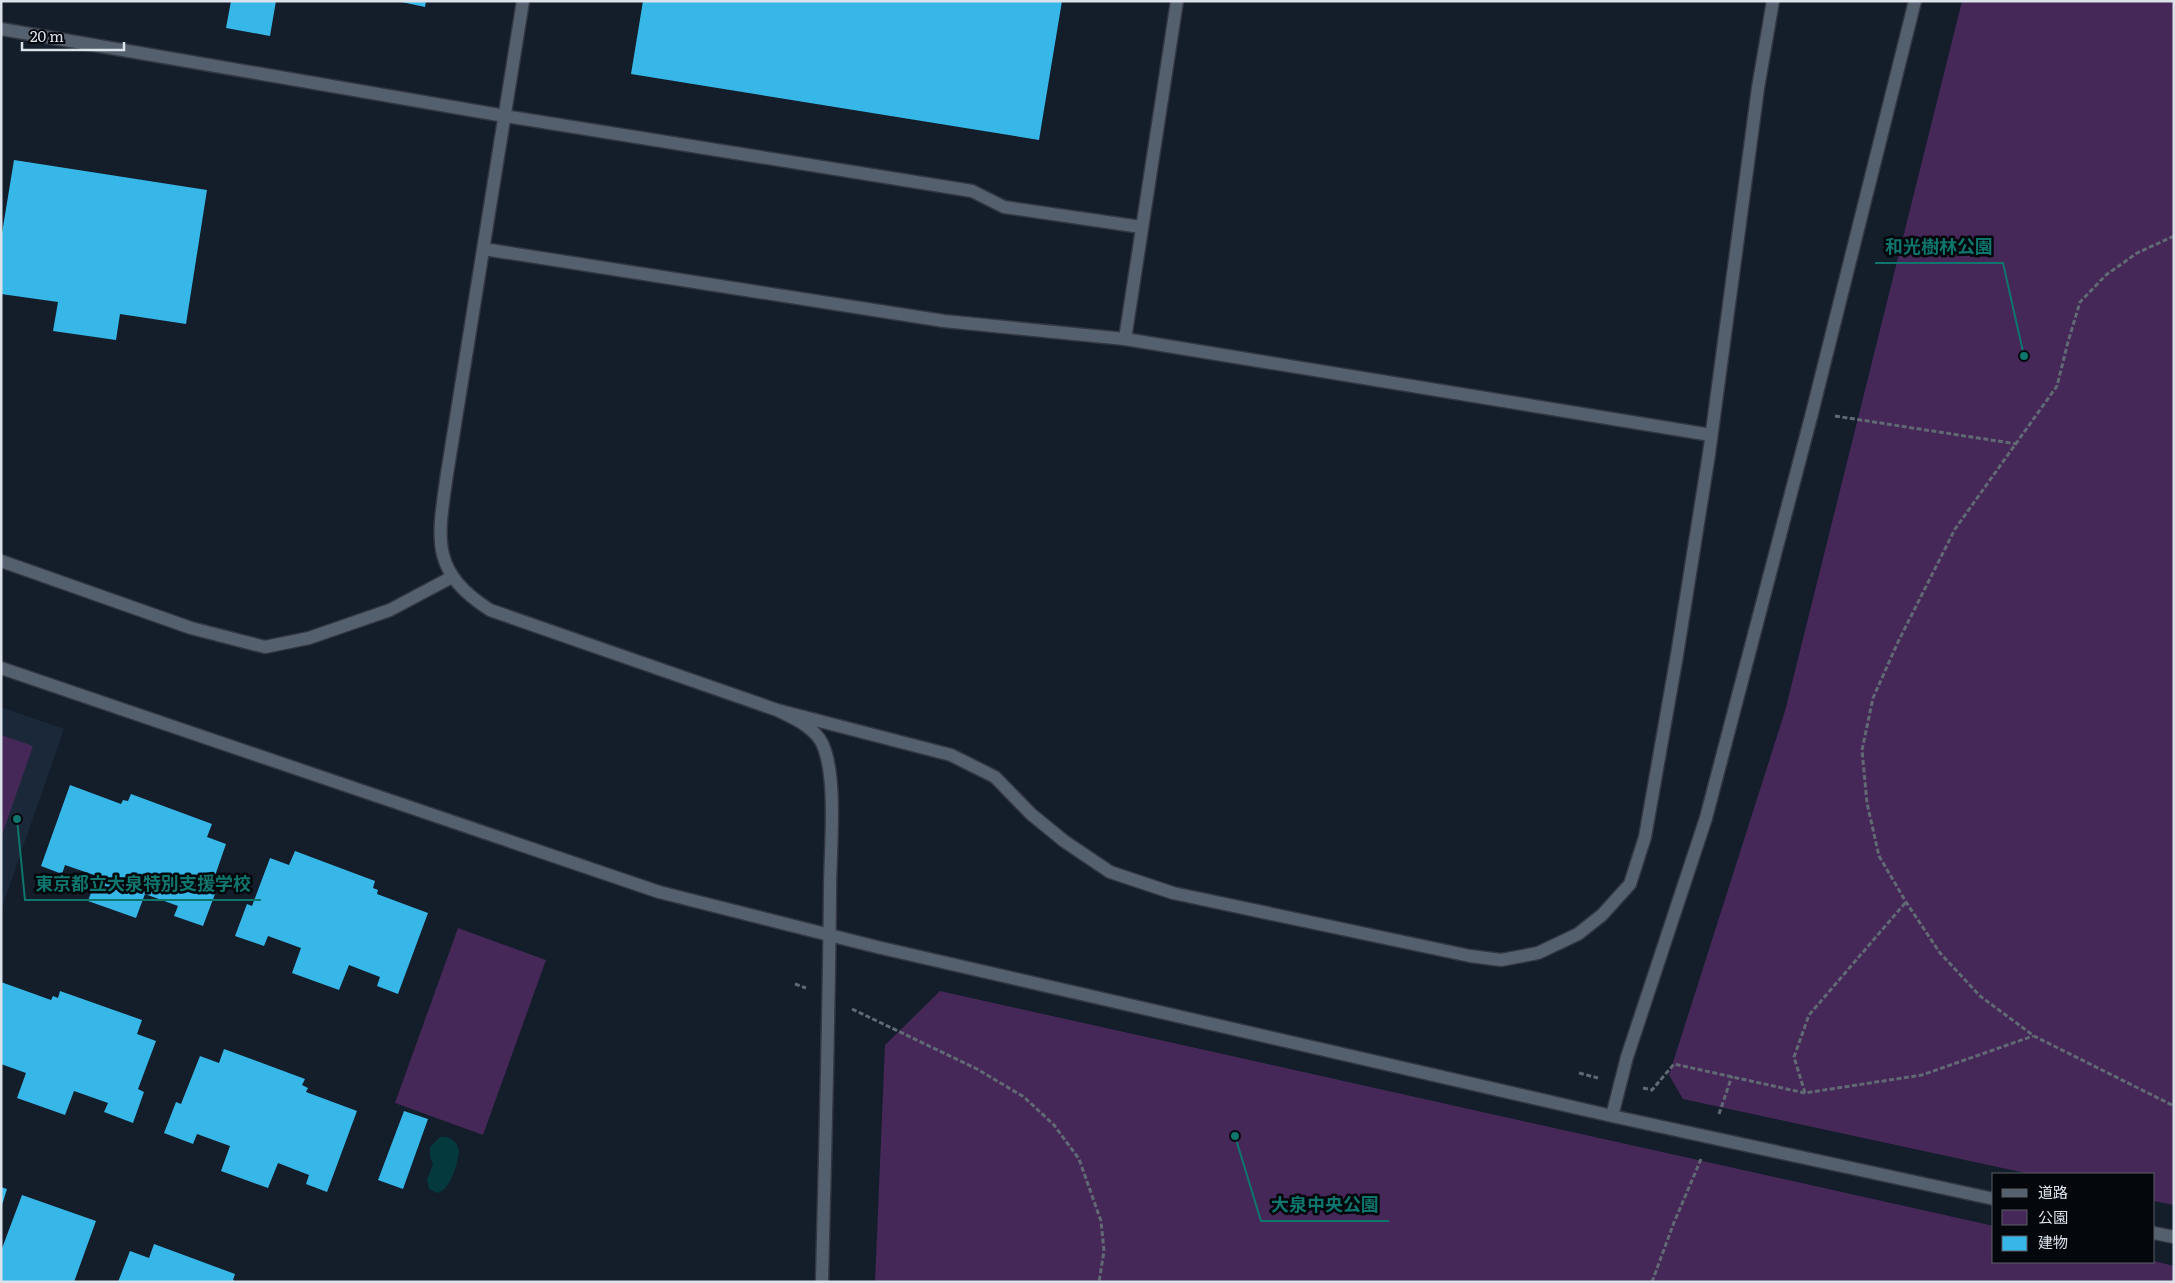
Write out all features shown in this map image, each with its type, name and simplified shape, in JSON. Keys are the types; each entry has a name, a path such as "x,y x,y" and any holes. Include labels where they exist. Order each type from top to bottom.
{"street":[{"path":"523,1 440,524 440,543 445,562 452,577 473,599 490,610 509,618 777,710 951,756 995,777 1064,841 1110,872 1173,893 1470,956 1501,960 1538,953 1578,934 1602,915 1630,884 1645,837 1677,655 1711,435 1758,88 1773,1"},
{"path":"1125,339 1177,1"},
{"path":"1612,1116 1627,1057 1706,818 1812,413 1915,1"},
{"path":"1,28 505,116 972,191 1004,206 1141,226"},
{"path":"484,249 944,322 1125,339 1711,435"},
{"path":"1,561 191,628 265,647 309,638 390,610 452,577"},
{"path":"1,668 659,892 830,935 1612,1116 1992,1199"},
{"path":"777,710 804,723 822,742 828,769 831,797 830,935 822,1282"},
{"path":"2155,1233 2174,1237"}],"path":[{"path":"2174,236 2137,253 2106,275 2080,302 2057,386 1955,529 1898,642 1873,698 1862,750 1867,803 1879,856 1906,902 1940,953 1980,996 2034,1036 2174,1106"},
{"path":"1812,413 2017,444"},
{"path":"1805,1093 1794,1057 1809,1015 1906,902"},
{"path":"794,984 828,997 977,1069 1024,1097 1054,1125 1079,1159 1101,1221 1104,1251 1099,1282"},
{"path":"1674,1064 1805,1093 1922,1075 2034,1036"},
{"path":"1652,1282 1673,1225 1711,1138 1732,1076"}],"shaded area":[{"path":"1,707 64,729 1,910"},
{"path":"440,1137 447,1137 452,1140 457,1144 459,1151 455,1169 449,1182 442,1191 437,1193 429,1189 427,1179 433,1165 430,1157 430,1147"}],"green space":[{"path":"1962,1 2174,1 2174,1205 2155,1201 2155,1173 2025,1173 1683,1099 1669,1075 1785,711"},
{"path":"1,735 33,746 1,838"},
{"path":"458,928 546,960 483,1135 395,1103"},
{"path":"940,991 1992,1226 1992,1263 2155,1263 2155,1261 2174,1266 2174,1282 875,1282 885,1045"}],"building":[{"path":"231,1 276,1 270,36 226,28"},
{"path":"397,1 426,1 425,7"},
{"path":"643,1 1062,1 1039,140 631,74"},
{"path":"14,160 207,190 186,324 120,314 116,340 53,331 58,302 1,294 1,239"},
{"path":"70,785 121,804 123,800 128,801 131,794 212,824 207,837 226,844 209,893 215,894 203,926 174,916 178,906 145,894 136,918 88,901 97,876 65,865 62,874 41,866"},
{"path":"295,851 375,881 373,888 378,890 377,894 428,913 398,994 377,986 380,977 349,965 339,990 292,973 301,948 268,936 264,946 235,936 247,904 252,906 270,858 289,865"},
{"path":"1,982 51,1000 53,996 58,998 60,991 142,1020 137,1034 156,1041 138,1089 144,1092 133,1123 104,1112 108,1103 74,1091 65,1115 17,1098 26,1073 1,1064"},
{"path":"224,1049 305,1079 302,1085 308,1088 306,1092 357,1111 327,1192 306,1184 309,1175 278,1163 268,1188 221,1171 230,1146 197,1134 193,1144 164,1133 176,1102 181,1104 200,1056 219,1063"},
{"path":"404,1111 428,1119 403,1189 378,1180"},
{"path":"1,1187 7,1189 2,1205 1,1205"},
{"path":"22,1195 96,1221 74,1282 1,1282 1,1251"},
{"path":"154,1244 235,1274 233,1280 236,1282 118,1282 130,1251 149,1258"}],"place":[{"name":"和光樹林公園","path":"2024,356"},
{"name":"東京都立大泉特別支援学校","path":"17,819"},
{"name":"大泉中央公園","path":"1235,1136"}]}
